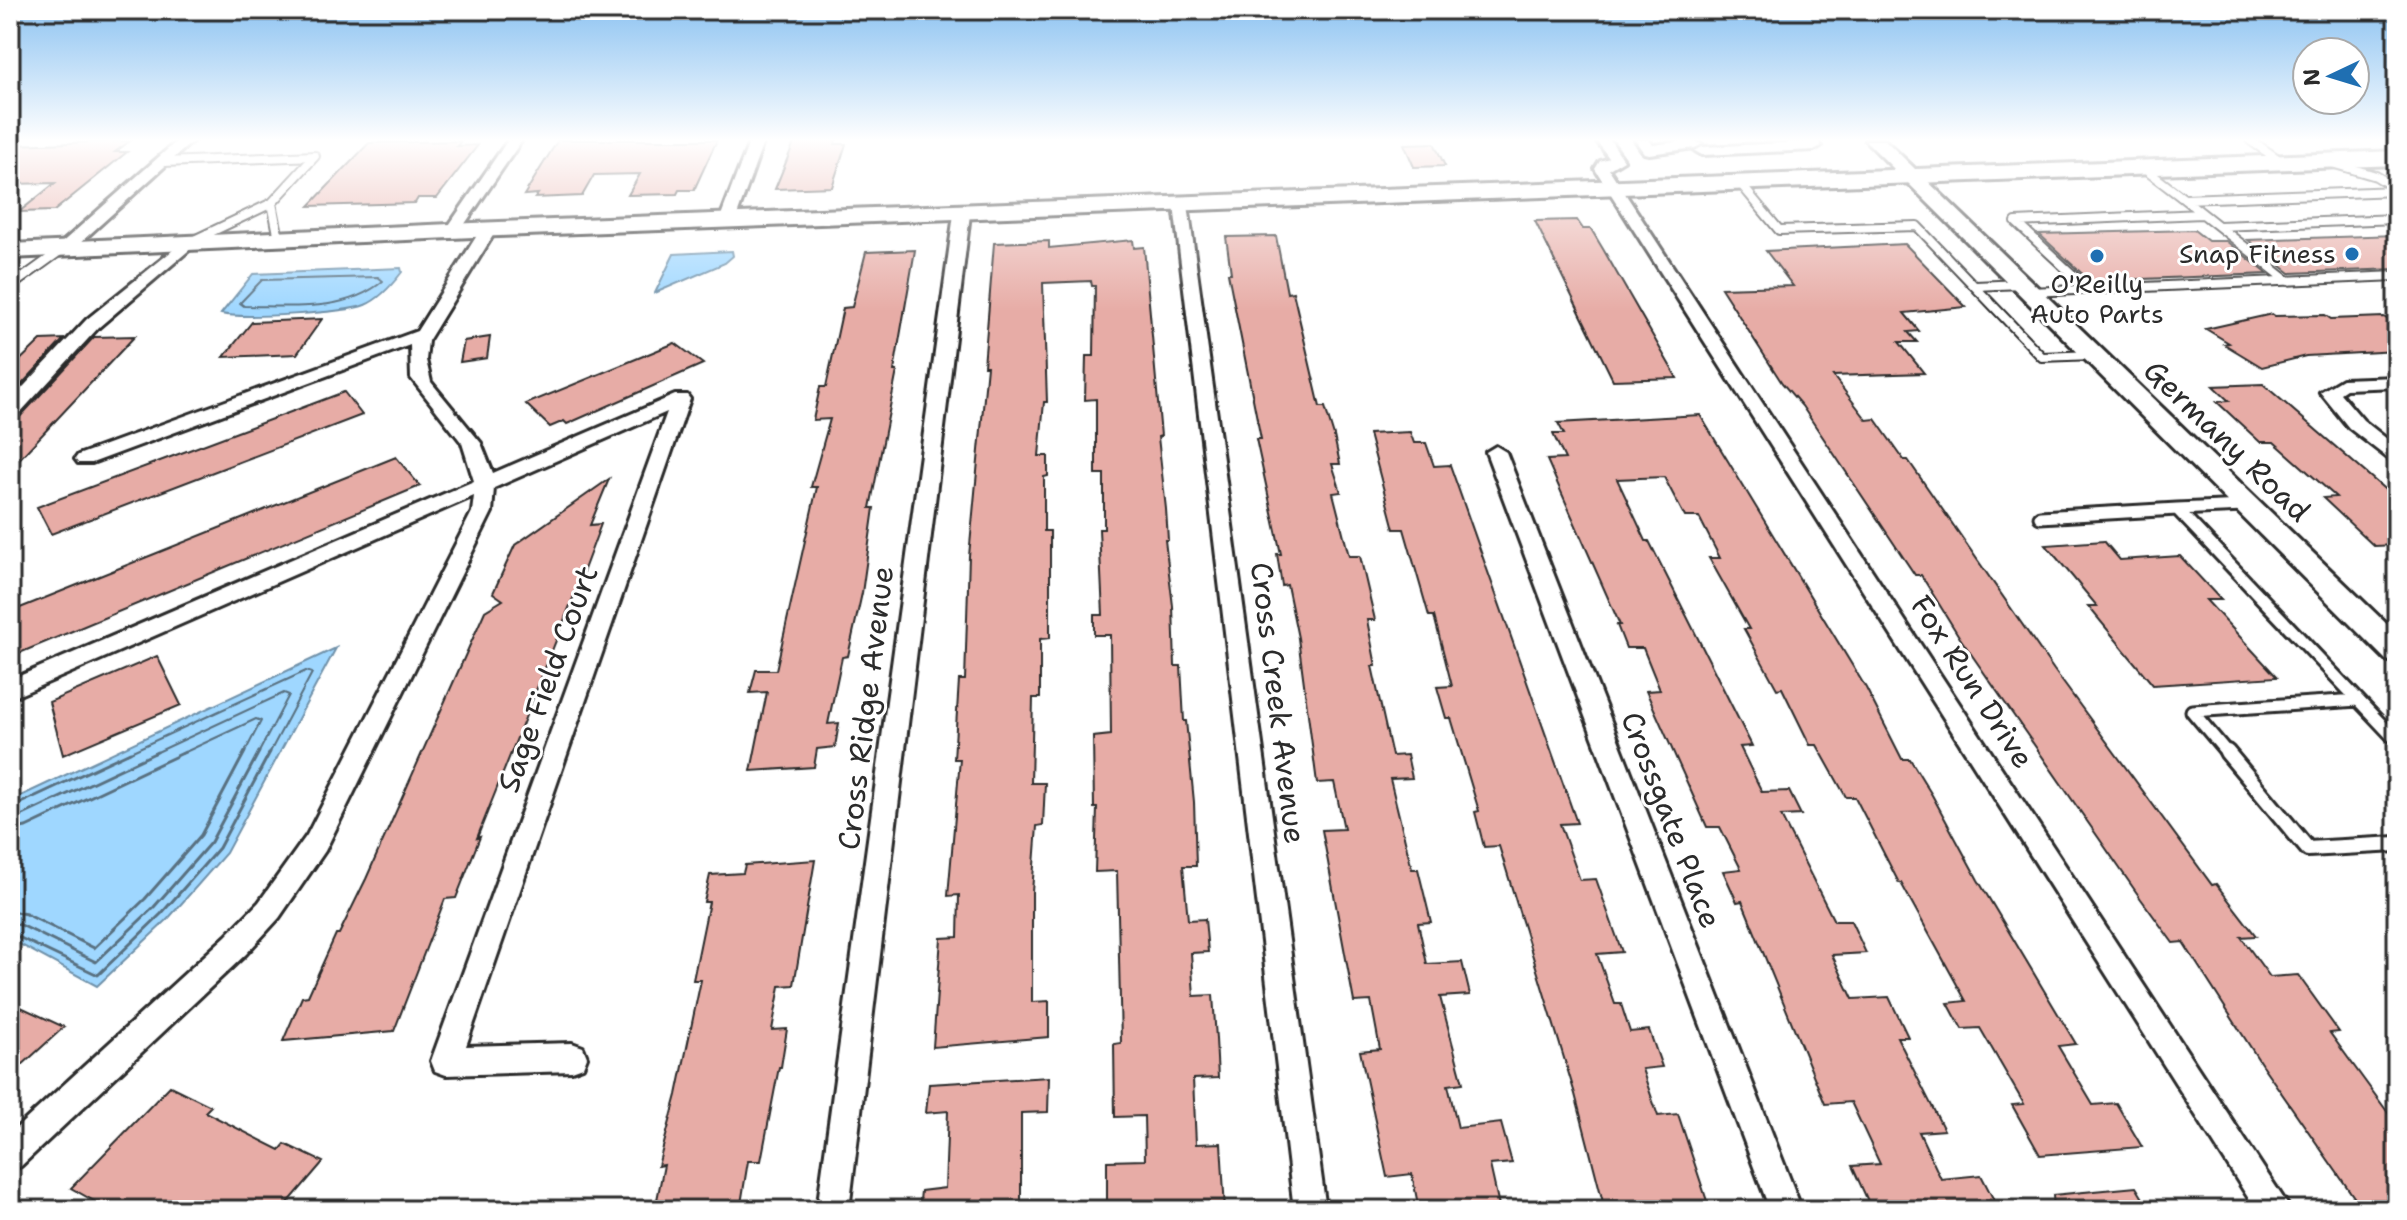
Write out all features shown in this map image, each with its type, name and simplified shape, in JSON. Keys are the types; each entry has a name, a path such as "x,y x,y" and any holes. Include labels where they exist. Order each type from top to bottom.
{"main road":[{"path":"10,251 489,229 1387,197"},
{"name":"Germany Road","path":"1931,197 2397,652"}],"street":[{"path":"64,249 123,197"},
{"path":"453,231 476,197"},
{"path":"727,221 736,197"},
{"name":"Fox Run Drive","path":"1621,197 2275,1210"},
{"name":"Cross Creek Avenue","path":"1181,205 1310,1210"},
{"name":"Cross Ridge Avenue","path":"833,1210 962,214"},
{"path":"10,1155 236,945 269,910 316,843 482,512 485,473 473,445 419,376 418,351 422,335 489,229"},
{"path":"10,412 93,323 188,243"},
{"path":"85,459 422,335"},
{"path":"2397,382 2342,384 2329,392 2356,424 2397,456"},
{"name":"Sage Field Court","path":"10,690 681,399 446,1061 572,1057"},
{"name":"Crossgate Place","path":"1496,452 1786,1210"}],"lane":[{"path":"188,243 272,203 278,197"},
{"path":"1745,197 1779,230 1917,226 2042,357 2093,355"},
{"path":"2181,197 2288,281"},
{"path":"2184,199 2233,197"},
{"path":"272,203 279,239"},
{"path":"2089,290 2016,222 2202,214"},
{"path":"2219,226 2397,219"},
{"path":"10,287 64,249"},
{"path":"1975,286 2089,290 2397,276"},
{"path":"2040,517 2248,506"},
{"path":"2177,509 2397,741"},
{"path":"2358,700 2192,711 2308,849 2397,844"}],"water":[{"path":"732,251 733,256 725,263 655,293 674,254"},
{"path":"401,268 402,272 381,295 354,308 316,313 221,314 253,274"},
{"path":"336,648 226,853 167,920 97,986 10,939 10,801"}],"building":[{"path":"38,197 71,197 54,211 19,212"},
{"path":"318,197 438,197 418,198 415,203 309,206"},
{"path":"1577,220 1583,229 1591,229 1677,378 1613,380 1535,221"},
{"path":"2194,230 2208,241 2226,241 2268,274 2090,281 2039,234"},
{"path":"2397,235 2397,269 2290,273 2248,240"},
{"path":"1276,236 1287,293 1293,292 1320,407 1325,407 1334,436 1340,464 1332,464 1341,492 1333,493 1349,556 1360,556 1375,620 1367,620 1376,666 1372,666 1392,756 1407,755 1412,778 1390,779 1412,869 1418,869 1431,922 1418,923 1427,964 1462,962 1470,995 1440,997 1463,1083 1448,1085 1458,1128 1501,1123 1512,1163 1490,1165 1500,1210 1419,1210 1412,1174 1387,1177 1360,1051 1380,1049 1371,1001 1354,1002 1322,830 1344,829 1334,782 1317,783 1298,638 1287,585 1282,586 1277,554 1281,554 1256,439 1261,439 1228,273 1231,273 1226,237"},
{"path":"1133,240 1134,248 1144,247 1161,436 1158,437 1166,509 1168,540 1165,540 1173,606 1175,666 1181,666 1194,802 1196,866 1183,866 1188,920 1205,919 1208,952 1191,953 1194,996 1213,995 1218,1078 1193,1079 1196,1144 1221,1143 1225,1210 1107,1210 1107,1161 1145,1160 1144,1116 1115,1117 1114,1044 1121,1043 1117,871 1095,872 1097,808 1094,808 1093,737 1111,735 1110,635 1094,635 1094,615 1103,615 1099,529 1104,529 1104,474 1096,474 1096,399 1085,400 1086,356 1094,356 1095,286 1091,281 1043,283 1047,402 1044,402 1039,456 1048,456 1048,476 1044,477 1044,531 1050,531 1050,638 1040,639 1040,698 1033,698 1031,783 1045,783 1043,825 1037,826 1032,892 1032,1002 1049,1001 1049,1037 933,1047 941,938 958,937 959,895 948,896 960,759 954,759 959,680 965,680 969,556 987,366 984,366 994,243 1049,241 1049,248"},
{"path":"1905,244 1966,307 1904,313 1919,331 1908,332 1917,342 1899,342 1924,373 1833,376 1867,420 1875,419 1904,460 1908,460 2054,670 2212,885 2216,884 2256,936 2241,937 2270,977 2298,975 2339,1032 2330,1033 2397,1125 2397,1210 2363,1210 2262,1065 2183,942 2173,943 2141,899 1960,638 1921,575 1915,575 1802,406 1782,383 1721,288 1793,286 1766,251"},
{"path":"915,250 894,371 897,371 870,508 874,508 862,593 848,656 842,657 828,724 839,723 835,747 817,749 814,767 751,771 767,692 750,693 756,670 776,670 817,487 811,487 830,419 813,420 820,387 826,387 843,308 852,307 866,252"},
{"path":"2272,314 2325,315 2331,319 2384,317 2397,326 2397,351 2306,356 2262,367 2206,329"},
{"path":"322,319 297,354 224,357 252,322"},
{"path":"135,336 10,469 10,421 19,418 94,337"},
{"path":"490,337 487,358 460,362 464,341"},
{"path":"64,339 10,397 10,370 41,340"},
{"path":"675,343 703,364 567,424 564,421 550,427 526,404"},
{"path":"2263,384 2397,500 2397,545 2374,546 2323,498 2336,497 2274,442 2260,442 2217,402 2229,401 2213,386"},
{"path":"344,392 362,415 51,534 37,507"},
{"path":"1700,415 1866,688 1902,759 1910,759 1932,795 1978,880 2076,1044 2058,1046 2093,1105 2116,1103 2142,1147 2040,1155 2012,1105 2024,1104 1980,1028 1962,1029 1948,1003 1966,1001 1899,883 1855,797 1846,797 1817,745 1810,745 1782,688 1777,689 1744,629 1749,629 1709,558 1720,558 1699,517 1685,517 1664,477 1617,479 1752,746 1740,747 1762,792 1789,791 1801,815 1781,816 1834,921 1851,921 1866,953 1832,955 1853,999 1889,997 1908,1037 1897,1037 1944,1130 1919,1132 1941,1179 1981,1175 1999,1210 1872,1210 1852,1166 1880,1164 1851,1102 1825,1104 1742,901 1737,902 1723,871 1741,869 1720,827 1707,827 1646,691 1660,690 1643,648 1626,648 1617,625 1620,625 1547,460 1565,459 1553,434 1564,434 1558,423"},
{"path":"1410,432 1414,443 1426,443 1434,466 1450,465 1577,823 1560,824 1580,880 1596,879 1622,952 1597,954 1615,1004 1621,1004 1630,1032 1649,1030 1662,1067 1642,1069 1658,1116 1678,1114 1710,1210 1605,1210 1575,1094 1499,846 1484,847 1475,812 1479,811 1451,718 1446,718 1437,687 1452,686 1434,616 1429,616 1404,529 1394,529 1369,434"},
{"path":"396,457 420,486 10,657 10,612"},
{"path":"609,479 590,525 601,524 579,583 456,898 445,899 394,1031 283,1041 302,997 308,996 336,934 339,934 366,879 485,611 503,600 493,593 515,545"},
{"path":"2104,541 2120,560 2180,556 2221,600 2206,600 2277,677 2153,685 2088,606 2097,606 2046,545"},
{"path":"157,656 181,705 63,755 49,702"},
{"path":"815,860 794,985 780,986 772,1030 787,1029 761,1161 748,1161 740,1210 655,1210 664,1165 658,1166 677,1095 701,980 693,980 709,902 704,902 710,875 743,873 745,865"},
{"path":"10,1002 64,1027 10,1076"},
{"path":"1049,1077 1048,1112 1021,1113 1021,1210 919,1210 921,1191 945,1188 948,1111 926,1113 929,1084"},
{"path":"170,1086 211,1106 205,1112 280,1150 285,1144 323,1162 282,1210 110,1210 71,1188"},
{"path":"2136,1187 2150,1210 2054,1210 2053,1195"}],"place":[{"name":"Snap Fitness","path":"2352,254"},
{"name":"O'Reilly Auto Parts","path":"2097,256"}]}
